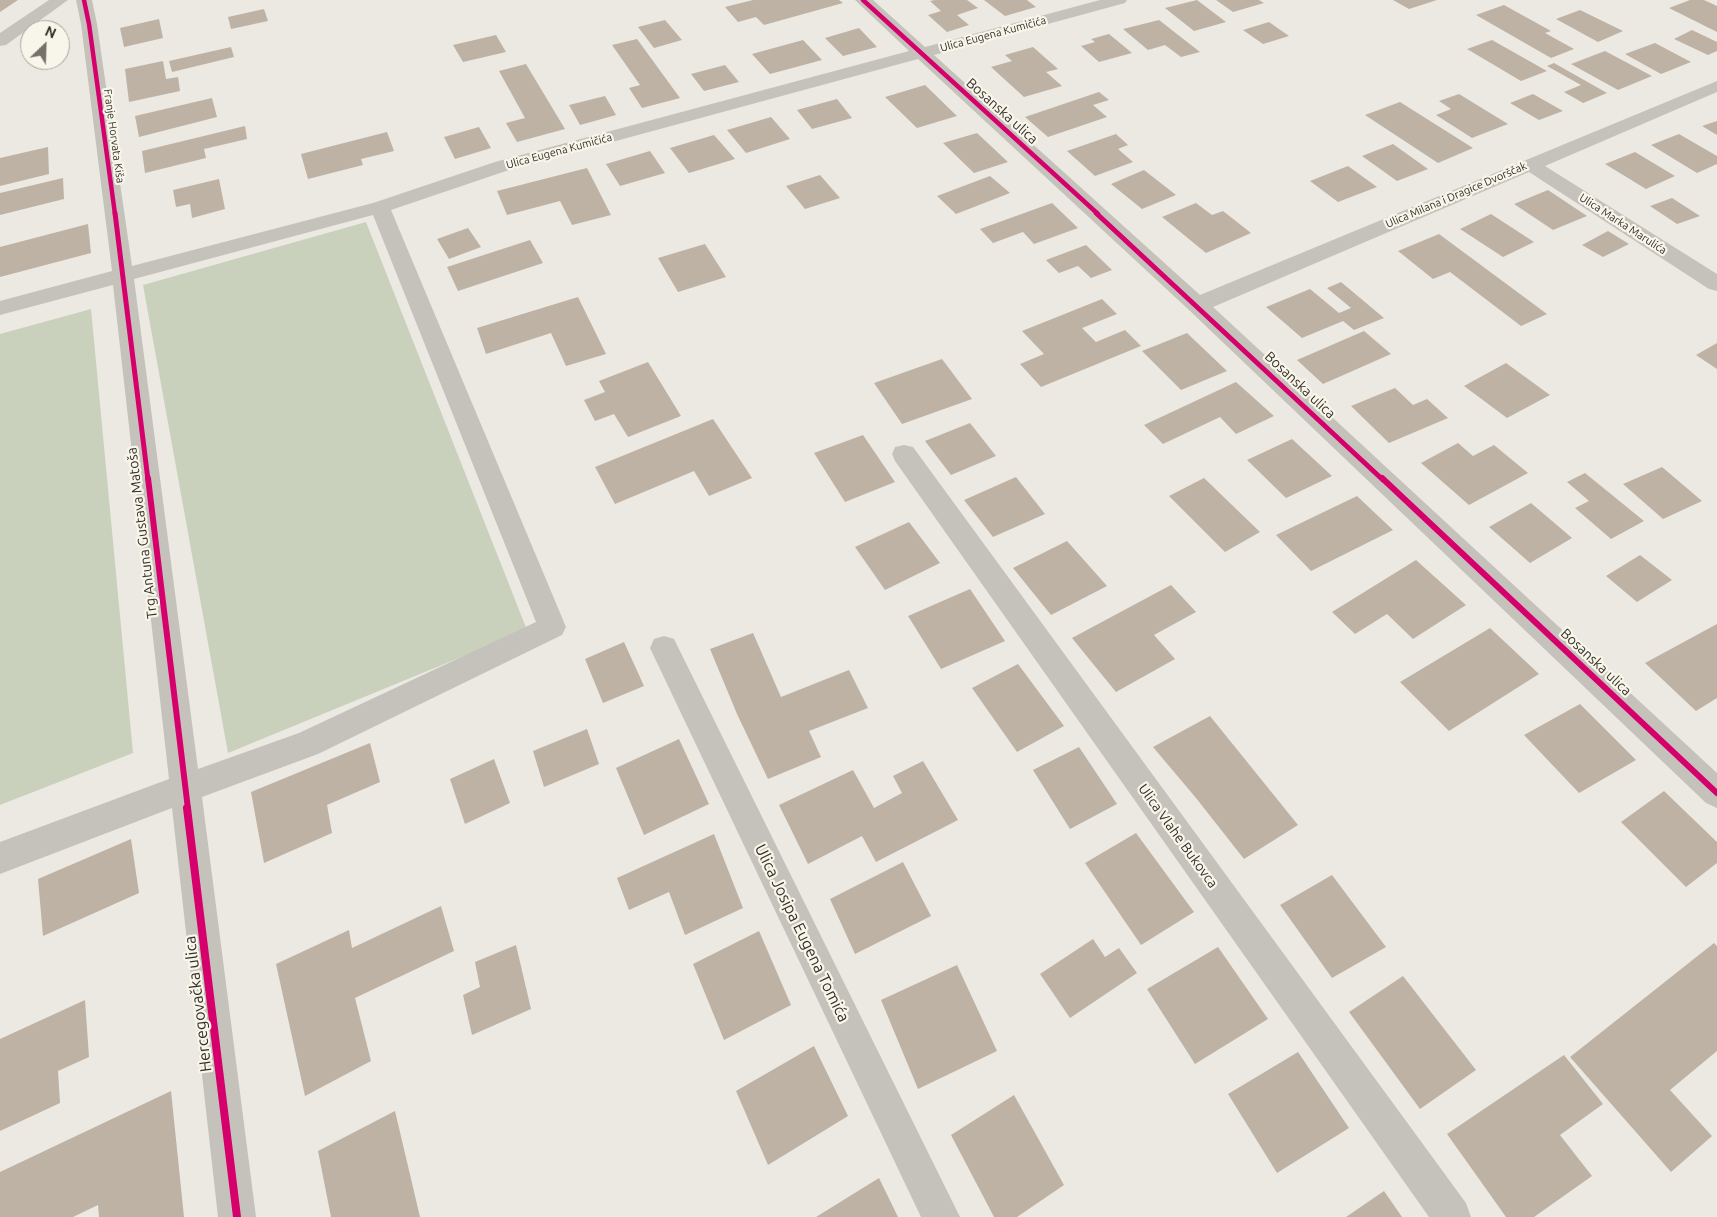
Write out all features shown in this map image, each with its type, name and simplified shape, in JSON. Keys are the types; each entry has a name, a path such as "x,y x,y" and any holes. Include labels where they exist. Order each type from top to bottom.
{"street":[{"path":"3,36 60,0"},
{"name":"Franje Horvata Kiša","path":"84,0 89,24 123,275"},
{"name":"Bosanska ulica","path":"863,0 1196,305 1717,793"},
{"name":"Ulica Eugena Kumičića","path":"0,308 380,207 502,166 1119,0"},
{"name":"Ulica Milana i Dragice Dvorščak","path":"1196,305 1717,86"},
{"name":"Ulica Marka Marulića","path":"1529,164 1717,284"},
{"path":"0,858 307,744 552,627 380,207"},
{"name":"Trg Antuna Gustava Matoša","path":"123,275 185,788"},
{"name":"Ulica Vlahe Bukovca","path":"904,454 1452,1217"},
{"name":"Ulica Josipa Eugena Tomića","path":"664,648 941,1217"},
{"name":"Hercegovačka ulica","path":"185,788 238,1217"}],"green space":[{"path":"366,222 527,630 228,753 143,285"},
{"path":"91,309 133,753 0,805 0,334"}],"building":[{"path":"0,0 18,0 0,12"},
{"path":"753,0 839,0 843,3 764,25 756,17 738,22 725,7"},
{"path":"967,0 978,8 957,15 969,25 947,32 928,15 941,11 930,1"},
{"path":"984,0 1027,0 1036,7 1005,16"},
{"path":"1197,0 1226,22 1194,31 1165,8"},
{"path":"1216,0 1259,0 1264,3 1233,12"},
{"path":"1393,0 1437,0 1409,9"},
{"path":"1690,0 1704,0 1717,6 1717,32 1669,8"},
{"path":"1504,5 1551,31 1545,33 1574,49 1551,58 1476,15"},
{"path":"264,9 268,21 231,29 228,17"},
{"path":"1580,10 1623,31 1598,42 1556,19"},
{"path":"159,19 163,38 124,47 120,28"},
{"path":"665,20 682,40 654,48 638,27"},
{"path":"1159,20 1200,52 1181,57 1165,45 1148,50 1123,29"},
{"path":"1269,22 1289,36 1263,44 1243,30"},
{"path":"859,28 877,47 843,56 825,38"},
{"path":"1692,30 1717,42 1717,51 1708,55 1674,39"},
{"path":"1109,34 1132,53 1099,62 1081,46 1095,42 1091,39"},
{"path":"496,35 506,52 463,62 453,45"},
{"path":"637,39 680,98 642,108 629,88 640,85 612,45"},
{"path":"803,40 822,60 770,74 752,54"},
{"path":"1492,40 1547,71 1521,81 1467,49"},
{"path":"1655,43 1691,62 1661,74 1625,54"},
{"path":"231,47 234,57 172,72 169,61"},
{"path":"1033,47 1058,69 1046,72 1062,86 1024,97 991,67 1012,61 1005,55"},
{"path":"1605,51 1652,76 1618,90 1571,64"},
{"path":"163,61 166,79 178,77 180,91 129,102 125,69"},
{"path":"1554,63 1607,93 1583,103 1564,92 1581,85 1547,66"},
{"path":"526,64 565,129 517,142 506,123 525,118 499,71"},
{"path":"725,65 739,82 704,91 691,74"},
{"path":"925,85 957,116 917,128 885,97"},
{"path":"1099,92 1109,100 1093,105 1107,117 1048,137 1025,117"},
{"path":"1459,94 1508,124 1472,138 1436,115 1451,109 1439,101"},
{"path":"1533,94 1563,111 1539,120 1510,103"},
{"path":"605,96 616,115 580,125 569,105"},
{"path":"212,98 217,117 139,137 135,116"},
{"path":"837,99 852,118 812,129 797,110"},
{"path":"1400,102 1473,148 1438,163 1365,115"},
{"path":"771,117 790,139 746,153 727,130"},
{"path":"1717,121 1717,135 1702,126"},
{"path":"245,126 247,139 204,149 206,158 145,173 142,151"},
{"path":"479,127 491,148 455,159 444,137"},
{"path":"387,132 394,151 361,159 363,165 308,179 301,154"},
{"path":"977,133 1008,162 974,173 943,143"},
{"path":"1116,134 1128,145 1118,149 1133,162 1095,176 1067,151"},
{"path":"1679,134 1717,156 1717,164 1697,173 1651,145"},
{"path":"714,135 735,159 689,173 670,148"},
{"path":"1393,144 1428,169 1397,181 1362,156"},
{"path":"48,147 49,174 0,186 0,158"},
{"path":"650,151 665,173 620,186 606,164"},
{"path":"1635,152 1675,176 1646,189 1605,164"},
{"path":"1348,166 1377,187 1338,202 1310,181"},
{"path":"587,168 611,215 572,225 560,201 507,215 497,191"},
{"path":"1144,170 1176,195 1142,209 1111,184"},
{"path":"820,175 840,198 805,209 786,186"},
{"path":"990,176 1010,193 956,214 937,196"},
{"path":"63,178 64,199 0,215 0,193"},
{"path":"219,179 225,209 192,218 190,204 176,207 173,190"},
{"path":"1548,190 1587,216 1553,230 1514,204"},
{"path":"1672,198 1700,216 1677,224 1650,206"},
{"path":"1052,203 1078,228 1034,244 1023,232 993,243 980,229"},
{"path":"1196,203 1212,215 1223,211 1251,233 1206,253 1162,217"},
{"path":"1491,214 1534,242 1503,257 1460,229"},
{"path":"88,224 91,253 0,277 0,247"},
{"path":"468,228 481,247 449,259 437,239"},
{"path":"1608,231 1629,244 1603,257 1582,245"},
{"path":"1439,234 1547,314 1521,326 1450,272 1433,279 1398,251"},
{"path":"530,240 543,263 458,291 447,267"},
{"path":"705,244 726,277 678,292 658,258"},
{"path":"1086,245 1112,270 1091,278 1078,266 1059,273 1046,260"},
{"path":"1341,282 1384,318 1354,330 1343,321 1302,338 1266,307 1310,289 1339,313 1351,308 1327,288"},
{"path":"578,297 606,354 566,366 551,333 486,354 477,328"},
{"path":"1102,299 1117,314 1082,328 1096,342 1125,330 1141,346 1041,387 1020,364 1044,354 1022,331"},
{"path":"1364,331 1391,354 1323,384 1297,360"},
{"path":"1187,333 1227,371 1181,390 1142,351"},
{"path":"1717,343 1717,369 1696,355"},
{"path":"942,359 972,399 902,424 874,383"},
{"path":"648,362 681,416 628,437 614,414 595,421 584,400 605,392 599,381"},
{"path":"1506,363 1550,395 1507,418 1464,386"},
{"path":"1236,382 1274,416 1236,434 1220,417 1163,444 1144,425"},
{"path":"1395,388 1413,405 1427,399 1448,418 1389,443 1351,406"},
{"path":"713,419 752,478 709,496 694,471 615,504 595,467"},
{"path":"970,423 996,456 951,475 925,441"},
{"path":"863,435 895,482 845,502 814,453"},
{"path":"1292,439 1332,476 1286,498 1247,460"},
{"path":"1458,443 1473,456 1494,445 1528,473 1469,505 1421,463"},
{"path":"1662,467 1702,501 1663,519 1623,484"},
{"path":"1585,473 1644,521 1611,539 1575,508 1589,501 1567,482"},
{"path":"1016,477 1045,514 993,537 964,500"},
{"path":"1204,478 1260,532 1225,552 1169,496"},
{"path":"1357,496 1393,530 1311,571 1276,535"},
{"path":"1531,503 1572,538 1530,563 1489,527"},
{"path":"909,522 940,563 885,590 855,547"},
{"path":"1067,541 1107,586 1051,615 1013,568"},
{"path":"1640,555 1672,580 1637,602 1606,576"},
{"path":"1416,560 1466,605 1413,639 1387,614 1355,634 1332,612"},
{"path":"1171,585 1196,612 1154,635 1175,659 1116,692 1072,638"},
{"path":"970,589 1005,641 941,669 908,616"},
{"path":"1717,624 1717,698 1696,711 1645,663"},
{"path":"1490,628 1539,674 1449,731 1400,682"},
{"path":"753,633 781,697 849,670 868,708 809,731 821,757 768,779 737,714 710,649"},
{"path":"624,642 644,686 603,703 585,659"},
{"path":"1018,664 1064,726 1017,752 972,688"},
{"path":"1580,704 1636,760 1579,793 1524,735"},
{"path":"1210,716 1298,825 1244,859 1153,747"},
{"path":"587,729 599,764 544,787 533,751"},
{"path":"679,739 709,804 644,835 616,768"},
{"path":"370,743 380,782 327,805 332,833 264,863 251,792"},
{"path":"1079,747 1117,804 1070,829 1033,770"},
{"path":"494,759 510,803 465,824 450,779"},
{"path":"923,761 958,820 876,862 862,836 808,864 779,805 853,770 874,808 902,793 893,776"},
{"path":"1664,791 1717,842 1717,863 1686,887 1621,822"},
{"path":"1136,833 1194,912 1141,945 1085,863"},
{"path":"714,834 743,908 685,935 669,892 629,910 617,878"},
{"path":"131,839 139,893 43,936 38,879"},
{"path":"903,862 931,916 855,954 830,899"},
{"path":"1332,875 1386,947 1332,978 1280,905"},
{"path":"441,906 454,951 355,998 371,1061 305,1096 276,964 349,930 352,948"},
{"path":"759,931 791,1005 724,1040 693,964"},
{"path":"1093,939 1105,957 1119,948 1137,973 1070,1018 1040,974"},
{"path":"1714,943 1717,946 1717,1051 1670,1090 1712,1136 1671,1172 1570,1057"},
{"path":"516,945 531,1009 472,1035 463,995 480,987 475,962"},
{"path":"1218,947 1268,1019 1195,1064 1147,989"},
{"path":"957,965 997,1051 918,1089 881,1000"},
{"path":"1403,976 1476,1070 1420,1109 1349,1012"},
{"path":"85,1000 89,1057 58,1071 60,1103 0,1131 0,1039"},
{"path":"814,1046 848,1116 768,1165 736,1091"},
{"path":"1298,1052 1349,1128 1277,1173 1228,1094"},
{"path":"1564,1055 1603,1104 1560,1135 1592,1176 1534,1217 1506,1217 1447,1134"},
{"path":"171,1091 184,1217 99,1217 98,1205 73,1217 0,1217 0,1172"},
{"path":"1014,1095 1064,1185 1017,1217 994,1217 951,1135"},
{"path":"395,1111 420,1217 331,1217 318,1151"},
{"path":"879,1178 898,1217 816,1217"},
{"path":"1384,1191 1402,1217 1346,1217"}],"cycle path":[{"path":"84,0 89,24 123,275 237,1217"},
{"path":"863,0 1197,305 1717,793"}]}
